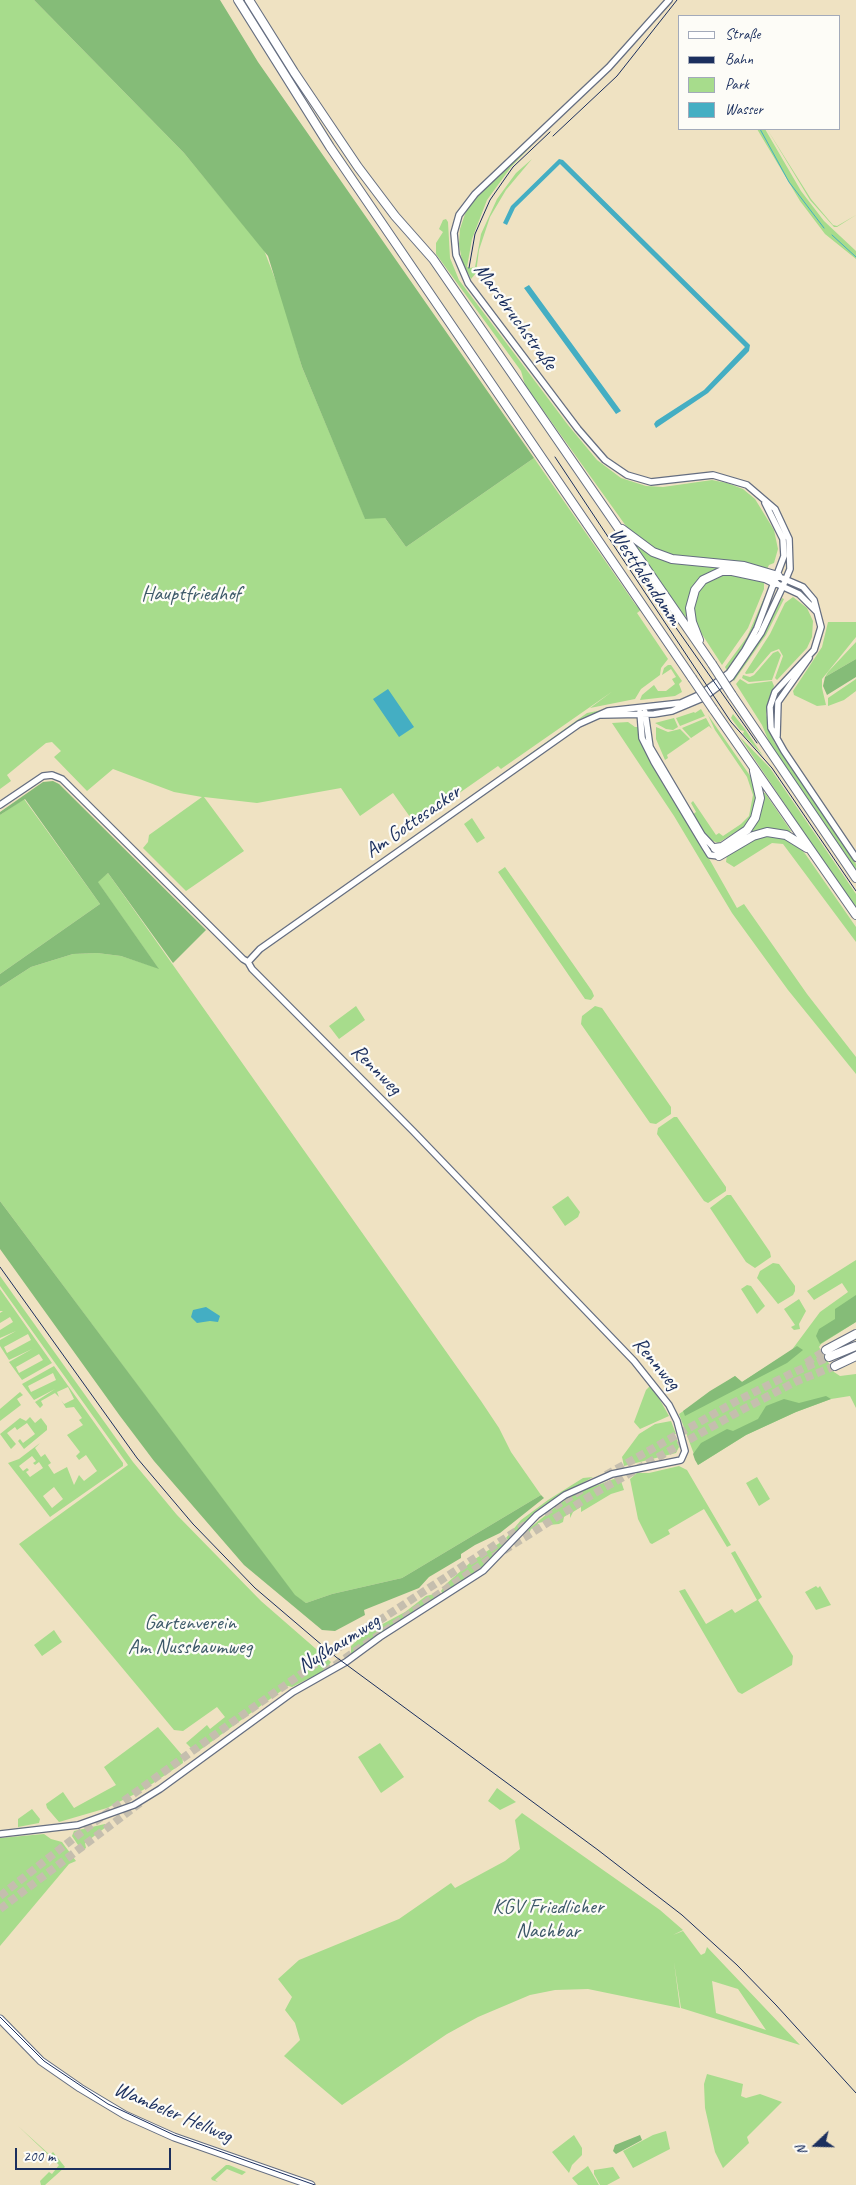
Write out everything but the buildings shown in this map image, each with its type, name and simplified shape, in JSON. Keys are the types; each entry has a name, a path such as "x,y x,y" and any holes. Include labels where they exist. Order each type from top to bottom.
{"highway":[{"name":"Westfalendamm","path":"238,0 312,119 713,709 856,915"},
{"name":"Westfalendamm","path":"249,0 358,167 395,216 429,254 712,664 856,878"},
{"path":"615,523 644,546 663,556 682,560 744,566 780,579"},
{"path":"704,654 692,622 690,608 692,596 699,584 708,577 722,571 780,579"},
{"path":"714,853 747,830 755,818 760,798 753,766"},
{"path":"714,853 752,836 767,832 786,835 811,850"},
{"path":"856,1334 828,1354 856,1346"},
{"path":"835,1366 856,1358"}],"main road":[{"name":"Wambeler Hellweg","path":"0,2018 42,2061 105,2103 174,2137 311,2185"}],"street":[{"name":"Marsbruchstraße","path":"669,0 609,67 468,202 457,221 454,236 456,255 464,276 482,303 578,429 605,460 622,473 643,480 662,482 713,475 747,485 762,496 776,523 784,546 780,579"},
{"path":"780,579 783,586 799,594 817,612"},
{"path":"780,579 808,592 818,607 820,627 819,637 811,654 782,682 773,697 770,720 777,738 856,858"},
{"name":"Am Gottesacker","path":"248,962 260,949 567,732 601,714 621,709 671,706 688,700 708,689 728,673 740,658 757,628 780,579"},
{"name":"Am Gottesacker","path":"601,714 646,715 672,711 711,693 729,679 758,638 783,586"},
{"path":"642,708 639,714 642,738 647,750 714,853"},
{"path":"642,708 646,715 650,747 714,853"},
{"name":"Rennweg","path":"0,805 43,776 59,776 248,962 252,969 394,1111 650,1379 674,1414 685,1452 683,1458"},
{"name":"Nußbaumweg","path":"0,1834 78,1825 134,1805 160,1789 293,1692 346,1662 483,1571 537,1515 560,1498 578,1487 612,1474 677,1461 683,1458"}],"green space":[{"name":"Hauptfriedhof","path":"0,0 34,0 184,153 264,250 282,297 302,367 365,518 385,518 406,547 534,458 641,610 637,613 668,659 661,668 660,675 641,689 635,699 590,708 613,691 501,769 498,766 415,824 393,793 360,816 341,788 257,803 204,797 244,851 186,891 143,848 148,842 149,835 202,797 174,792 113,769 87,791 54,757 61,751 52,742 46,743 7,775 11,781 0,789"},
{"path":"34,0 220,0 258,62 534,458 406,547 385,518 365,519 302,367 268,256 184,153"},
{"path":"547,130 511,167 487,200 472,239 467,267 470,268 475,267 481,234 497,199 516,173 532,159 506,190 490,217 479,250 476,273 471,279 462,261 459,244 460,229 466,211 481,192"},
{"path":"758,130 766,130 801,191 824,221 856,251 856,259 825,234 800,201"},
{"path":"768,130 811,199 833,225 837,226 856,215 837,227 834,227 810,200"},
{"path":"446,219 448,222 450,258 459,280 568,425 597,460 621,478 646,486 663,487 712,480 743,489 755,499 774,530 778,549 774,563 769,565 767,569 684,559 658,552 631,533 525,385 521,371 436,254 436,243 443,232 439,229 443,220"},
{"path":"637,544 653,554 740,570 701,580 688,615 685,617 637,548"},
{"path":"731,574 764,580 764,589 748,628 722,665 694,622 693,602 704,582 715,576"},
{"path":"767,591 747,641 727,671 725,667 747,637"},
{"path":"793,597 807,608 813,621 812,637 807,648 777,680 775,678 783,656 779,649 771,652 753,673 746,674 770,634 785,603"},
{"path":"782,598 784,599 766,635 734,681 732,678 762,637"},
{"path":"828,622 856,622 856,637 822,679 826,705 817,706 794,695 793,691 822,647"},
{"path":"856,642 856,659 825,677 828,672"},
{"path":"778,651 781,655 772,680 749,682 742,678 743,675 750,677 754,675 773,653"},
{"path":"856,659 856,677 827,695 823,686 825,677"},
{"path":"671,665 682,681 679,684 682,692 675,696 640,700 642,695 654,685 658,691 666,691 675,684 672,679 676,677 671,669 662,675 664,668"},
{"path":"740,679 748,684 772,681 774,686 766,714 774,742 856,864 856,870 770,744 762,725 736,684"},
{"path":"856,679 856,691 844,700 828,706 828,698"},
{"path":"628,705 593,714 578,721 506,771 587,713"},
{"path":"701,709 705,716 680,726 676,718 695,713"},
{"path":"733,714 763,756 743,734 744,731 740,730 731,718"},
{"path":"708,715 753,780 757,797 755,811 746,826 718,843 706,838 692,815 696,812 691,803 693,801 716,835 719,833 723,836 749,816 753,795 747,777 715,730"},
{"path":"674,718 678,727 673,730 666,729 655,723"},
{"path":"706,718 712,729 709,726 691,738 682,728"},
{"path":"628,722 638,727 641,738 737,908 744,904 807,994 856,1057 856,1074 788,990 732,913 674,816 612,723"},
{"path":"656,727 668,732 680,729 690,739 667,755 668,758 665,760 656,739"},
{"path":"739,736 770,768 856,894 856,910"},
{"path":"53,781 59,784 206,930 173,963 108,873 98,882 159,969 121,956 97,953 73,954 31,967 0,987 0,974 100,904 25,799 0,815 0,812 43,782"},
{"path":"762,793 765,793 791,831 788,833 774,829 764,830 727,849 748,831"},
{"path":"24,799 100,904 0,974 0,815"},
{"path":"472,818 485,838 477,843 464,824"},
{"path":"776,834 796,843 806,855 856,927 856,942 783,844 772,843 734,867 726,862 727,855 756,836"},
{"path":"505,867 592,991 594,996 591,1000 585,999 498,872"},
{"path":"108,873 481,1401 499,1428 511,1452 541,1495 402,1578 332,1594 306,1603 295,1596 0,1201 0,987 31,967 73,954 97,953 121,956 158,968 97,881"},
{"path":"356,1006 365,1020 339,1039 329,1026"},
{"path":"595,1006 602,1008 671,1107 671,1114 656,1124 650,1123 581,1024 582,1016"},
{"path":"674,1117 677,1117 726,1187 726,1191 708,1203 704,1201 657,1134 658,1128"},
{"path":"727,1195 731,1195 770,1252 771,1257 755,1268 746,1262 710,1208"},
{"path":"568,1196 580,1212 578,1217 565,1226 552,1207"},
{"path":"0,1201 295,1595 306,1603 332,1594 402,1578 541,1495 544,1498 500,1533 475,1545 461,1554 461,1558 429,1577 419,1588 364,1610 365,1615 335,1631 322,1630 244,1565 154,1461 120,1416 0,1249"},
{"path":"856,1260 856,1322 819,1347 834,1372 840,1376 856,1374 856,1408 850,1396 831,1399 796,1412 746,1435 698,1465 679,1414 735,1376 742,1382 791,1351 820,1312 848,1292 842,1283 814,1300 807,1291"},
{"path":"773,1263 779,1264 795,1286 793,1295 778,1304 757,1278 760,1271"},
{"name":"Gartenverein Am Nussbaumweg","path":"0,1276 133,1462 177,1515 261,1601 331,1662 324,1671 292,1687 288,1686 200,1750 194,1751 186,1743 207,1725 210,1729 225,1717 217,1707 183,1731 174,1730 19,1544 128,1465 0,1286"},
{"path":"747,1285 751,1286 765,1306 757,1314 741,1289"},
{"path":"0,1289 52,1363 22,1380 9,1362 32,1349 9,1360 0,1346 0,1340 16,1331 0,1338 0,1330 13,1322 10,1317 0,1323 0,1313 3,1311 0,1311","holes":["28,1334 31,1340 7,1353 4,1347","39,1354 43,1360 19,1373 16,1367"]},
{"path":"856,1295 856,1322 820,1344 816,1336 819,1329 835,1319 835,1309"},
{"path":"799,1299 806,1311 799,1324 800,1329 794,1330 791,1327 795,1325 784,1309"},
{"path":"797,1346 803,1350 787,1363 685,1416 683,1411 710,1391 735,1376 742,1382"},
{"path":"54,1366 123,1463 123,1466 50,1517 8,1463 19,1459 40,1443 35,1448 41,1457 45,1454 51,1463 48,1465 54,1474 67,1467 74,1485 79,1475 84,1481 97,1471 86,1455 79,1460 76,1456 80,1452 67,1435 83,1425 79,1420 82,1418 74,1407 66,1408 61,1400 64,1404 74,1399 68,1387 57,1392 59,1397 55,1393 41,1401 43,1405 40,1408 35,1402 55,1389 34,1400 22,1384","holes":["53,1373 56,1380 31,1392 28,1386","32,1456 36,1461 33,1463 35,1465 39,1462 43,1468 30,1477 26,1472 29,1470 27,1468 23,1471 19,1466","54,1487 63,1499 52,1508 43,1496"]},
{"path":"650,1386 669,1416 640,1429 634,1422 646,1390"},
{"path":"20,1392 23,1395 17,1399 21,1405 0,1421 0,1409"},
{"path":"826,1396 831,1399 796,1412 746,1435 698,1465 695,1460 693,1454 701,1443 727,1429 733,1431 758,1419 766,1406 784,1399 799,1403"},
{"path":"30,1417 35,1423 41,1418 47,1426 47,1430 24,1449 18,1441 20,1439 23,1443 35,1434 27,1423 17,1430 15,1427 7,1433 16,1444 11,1449 0,1434 20,1418 26,1421"},
{"path":"671,1421 676,1434 669,1436 670,1440 677,1439 679,1447 676,1453 624,1466 622,1457 639,1434 655,1424"},
{"path":"679,1466 687,1470 731,1545 727,1547 704,1509 668,1530 670,1534 652,1544 650,1543 638,1519 630,1479 637,1473 649,1473"},
{"path":"593,1477 548,1503 509,1541 506,1538 521,1520 548,1500 583,1478"},
{"path":"757,1477 770,1499 759,1506 746,1483"},
{"path":"614,1479 621,1481 624,1490 611,1494 581,1512 581,1507 573,1512 570,1518 570,1513 564,1517 563,1522 559,1524 549,1525 548,1521 538,1523 537,1530 531,1529 526,1541 525,1534 530,1528 559,1504 577,1493"},
{"path":"504,1540 507,1543 482,1568 443,1594 441,1591 446,1584 472,1561"},
{"path":"735,1551 762,1597 758,1600 793,1656 792,1665 742,1694 738,1692 679,1591 685,1589 706,1624 732,1609 735,1613 757,1600 731,1553"},
{"path":"816,1586 818,1588 820,1586 831,1605 816,1610 805,1592"},
{"path":"438,1593 439,1595 351,1654 351,1646 364,1634 405,1612 426,1596"},
{"path":"54,1630 62,1642 42,1656 34,1645"},
{"path":"158,1727 182,1755 183,1763 143,1790 107,1808 59,1822 47,1808 46,1804 63,1792 74,1808 116,1785 104,1767"},
{"path":"380,1743 404,1777 381,1793 358,1757"},
{"path":"497,1788 516,1802 500,1810 488,1801"},
{"path":"32,1809 40,1819 39,1823 18,1827 18,1819"},
{"name":"KGV Friedlicher Nachbar","path":"522,1813 660,1910 683,1930 673,1935 683,1931 701,1955 705,1953 707,1947 800,2045 681,2008 674,1962 680,2008 588,1989 555,1990 530,1995 478,2017 447,2034 342,2105 284,2056 300,2040 295,2023 285,2010 292,1997 278,1979 299,1960 399,1919 451,1883 455,1888 505,1861 520,1849 515,1820","holes":["712,1981 738,1989 766,2030 716,2013"]},
{"path":"105,1824 106,1827 85,1843 86,1848 82,1851 72,1836 74,1831"},
{"path":"44,1834 51,1839 62,1842 76,1861 69,1864 0,1946 0,1838"},
{"path":"707,2074 743,2084 741,2096 746,2098 760,2094 782,2102 747,2137 749,2143 723,2168 715,2152 705,2108 704,2084"},
{"path":"18,2126 50,2155 53,2152 65,2167 45,2185 41,2185 40,2181 49,2172 52,2174 59,2165"},
{"path":"666,2131 670,2149 633,2168 623,2151 653,2135"},
{"path":"574,2135 582,2148 582,2155 572,2165 569,2173 552,2152"},
{"path":"640,2135 642,2140 616,2154 613,2151 615,2145"},
{"path":"226,2165 246,2172 242,2175 227,2169 215,2180 218,2182 212,2180 211,2178"},
{"path":"588,2166 599,2185 578,2185 572,2178"},
{"path":"613,2167 620,2178 607,2185 600,2185 594,2170"}],"water":[{"path":"559,159 563,160 750,345 749,351 708,393 656,428 654,424 656,421 704,390 745,347 560,164 515,208 507,225 503,223 511,206"},
{"path":"529,285 621,411 616,414 524,288"},
{"path":"388,689 414,727 399,737 373,699"},
{"path":"206,1307 220,1316 218,1322 197,1323 191,1317 193,1310"}],"waterway":[{"path":"761,130 789,182 824,228"},
{"path":"832,235 856,257"}],"tunnel":[{"path":"806,1363 826,1350"},
{"path":"606,1475 733,1403 790,1374 829,1357"},
{"path":"325,1672 487,1561 595,1493 738,1412 795,1382 835,1366"},
{"path":"544,1513 583,1489"},
{"path":"0,1896 92,1824 231,1723 354,1637 530,1522"},
{"path":"0,1909 140,1803"}],"tram line":[{"path":"553,136 617,76 677,0"},
{"path":"0,2017 44,2061 108,2104 174,2135 315,2185"}],"railway":[{"path":"469,268 475,234 490,200 513,167 550,132"},
{"path":"555,457 731,722 772,768 856,891"},
{"path":"672,622 757,743"},
{"path":"0,1267 137,1458 193,1524 255,1588 336,1657 598,1850 682,1915 737,1965 856,2093"}]}
